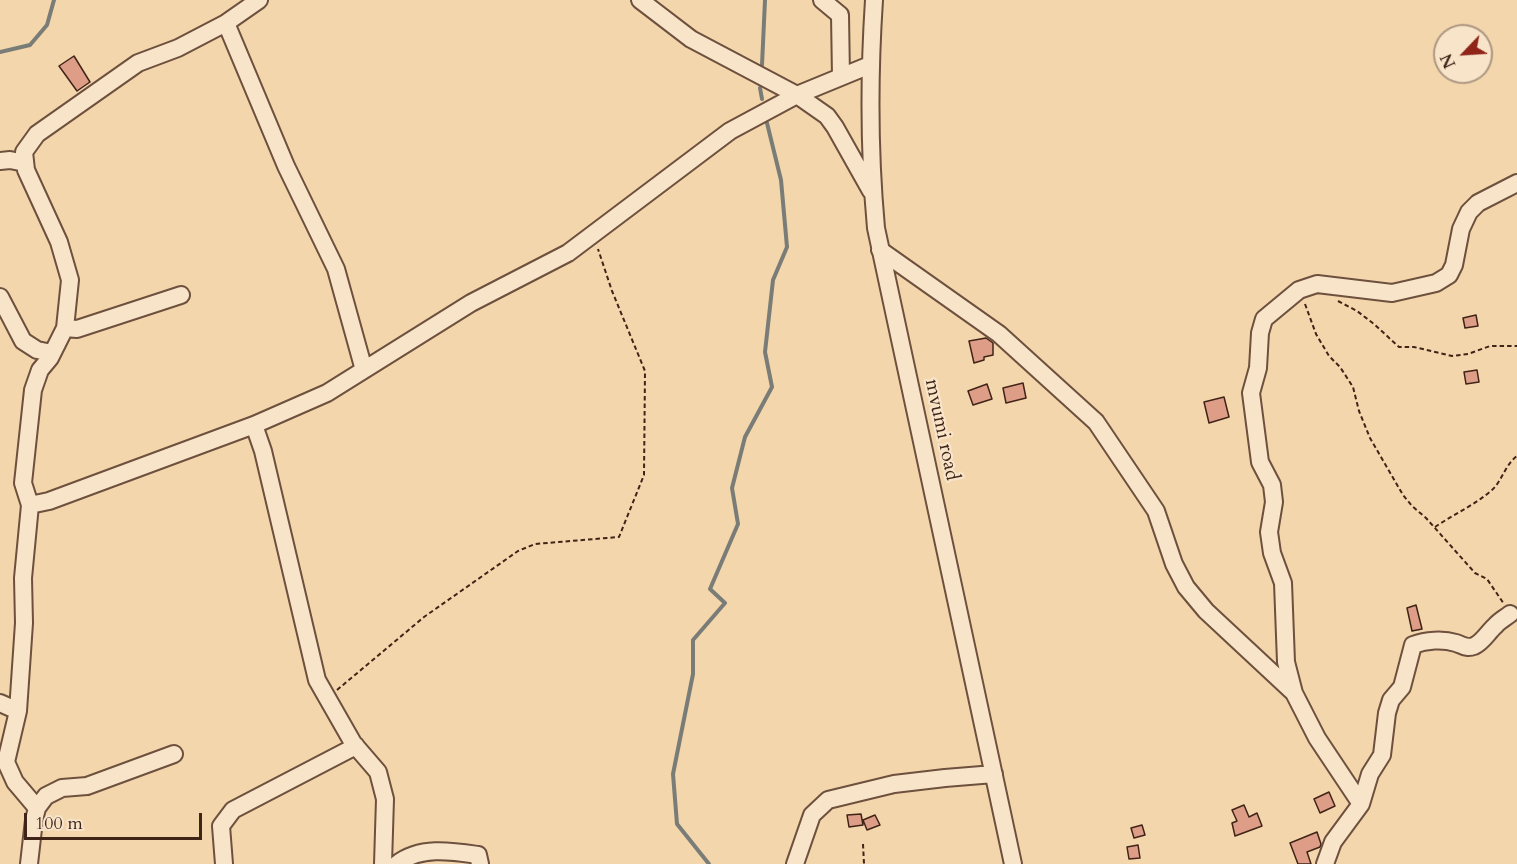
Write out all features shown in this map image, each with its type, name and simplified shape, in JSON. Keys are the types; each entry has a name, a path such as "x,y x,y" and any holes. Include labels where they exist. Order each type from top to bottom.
{"street":[{"path":"37,808 15,782 6,762 18,711 24,623 23,578 30,505 23,483 33,390 40,370 65,328 70,280 59,242 26,170 24,152 37,134 138,63 178,48 226,23 259,0"},
{"path":"640,0 691,39 797,95 826,116 835,127 872,193"},
{"path":"822,0 840,15 841,77"},
{"name":"mvumi road","path":"874,0 870,65 872,193 876,228 1013,864"},
{"path":"226,23 286,166 336,269 364,370"},
{"path":"30,505 50,501 254,425 327,393 471,303 568,253 730,131 797,95 870,65"},
{"path":"0,161 25,163"},
{"path":"1361,804 1317,738 1294,693 1286,662 1283,583 1272,553 1269,532 1274,502 1272,485 1260,462 1251,393 1258,368 1260,333 1264,319 1299,290 1317,284 1392,292 1436,283 1449,275 1454,265 1461,229 1469,212 1478,203 1517,183"},
{"path":"880,250 999,334 1096,422 1156,511 1174,564 1186,587 1206,611 1294,693"},
{"path":"65,328 77,328 180,295"},
{"path":"0,297 23,341 38,350 52,353"},
{"path":"254,425 263,451 317,680 322,692 356,746 378,772 385,799 384,864"},
{"path":"1326,864 1333,842 1361,804 1370,774 1382,755 1387,712 1391,700 1402,687 1413,645 1436,641 1472,647 1510,614"},
{"path":"0,703 18,711"},
{"path":"224,864 221,826 233,810 356,746"},
{"path":"29,864 37,808 46,796 62,788 87,786 174,754"},
{"path":"795,864 812,815 828,800 894,784 994,774"},
{"path":"397,864 408,855 448,850 478,855 480,864"}],"path":[{"path":"322,692 338,690 424,617 518,551 535,544 619,537 644,475 645,371 612,291 593,234"},
{"path":"1317,284 1374,324 1399,347 1414,347 1452,356 1468,354 1490,346 1517,346"},
{"path":"1299,290 1317,334 1329,356 1340,367 1353,387 1359,411 1370,438 1403,495 1475,573 1487,579 1510,614"},
{"path":"1435,528 1494,488 1509,462 1517,456"},
{"path":"863,844 864,864"}],"building":[{"path":"74,56 90,82 77,91 59,66"},
{"path":"1476,315 1478,326 1465,328 1463,318"},
{"path":"986,338 993,343 993,355 974,363 969,341"},
{"path":"1477,370 1479,382 1466,384 1464,372"},
{"path":"1023,383 1026,398 1006,403 1003,388"},
{"path":"987,384 992,399 973,405 968,391"},
{"path":"1224,397 1229,417 1209,423 1204,402"},
{"path":"1416,605 1422,629 1412,631 1407,608"},
{"path":"1329,792 1335,806 1320,813 1314,799"},
{"path":"1244,805 1249,817 1257,813 1262,826 1235,836 1232,823 1237,821 1232,810"},
{"path":"861,814 863,825 849,827 847,815"},
{"path":"875,815 880,825 867,830 863,820"},
{"path":"1142,825 1145,835 1134,838 1131,828"},
{"path":"1317,832 1320,847 1307,852 1311,864 1298,864 1290,843"},
{"path":"1138,845 1140,858 1129,859 1127,847"}],"waterway":[{"path":"0,52 30,45 47,25 54,0"},
{"path":"762,65 765,0"},
{"path":"760,88 762,99"},
{"path":"709,864 677,824 673,774 693,674 693,640 725,603 710,589 738,524 732,488 745,437 772,387 765,352 773,280 787,247 781,180 766,119"}]}
